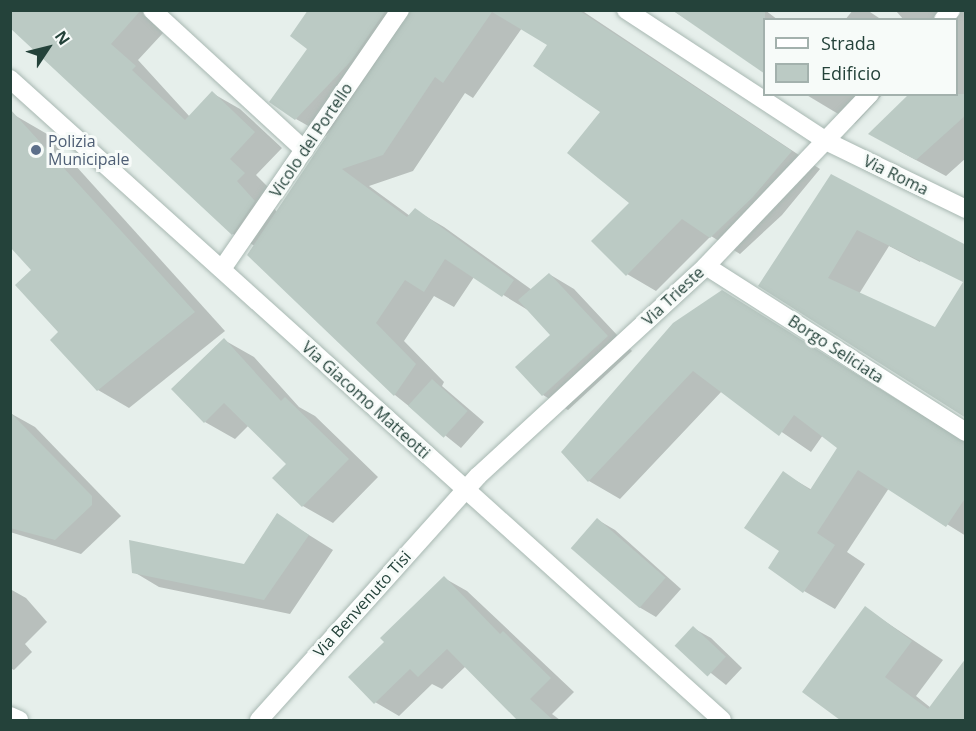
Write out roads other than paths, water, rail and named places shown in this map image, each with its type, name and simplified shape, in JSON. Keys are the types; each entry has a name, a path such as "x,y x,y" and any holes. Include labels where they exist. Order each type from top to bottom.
{"street":[{"path":"152,10 304,150"},
{"name":"Vicolo del Portello","path":"222,269 400,10"},
{"name":"Via Roma","path":"626,10 826,141 966,210"},
{"name":"Via Giacomo Matteotti","path":"12,84 222,269 722,720"},
{"name":"Via Trieste","path":"466,489 706,266 868,96"},
{"name":"Borgo Seliciata","path":"706,266 966,432"},
{"name":"Via Benvenuto Tisi","path":"259,720 466,489"},
{"path":"10,716 18,720"}],"place":[{"name":"Polizia Municipale","path":"36,150"}]}
